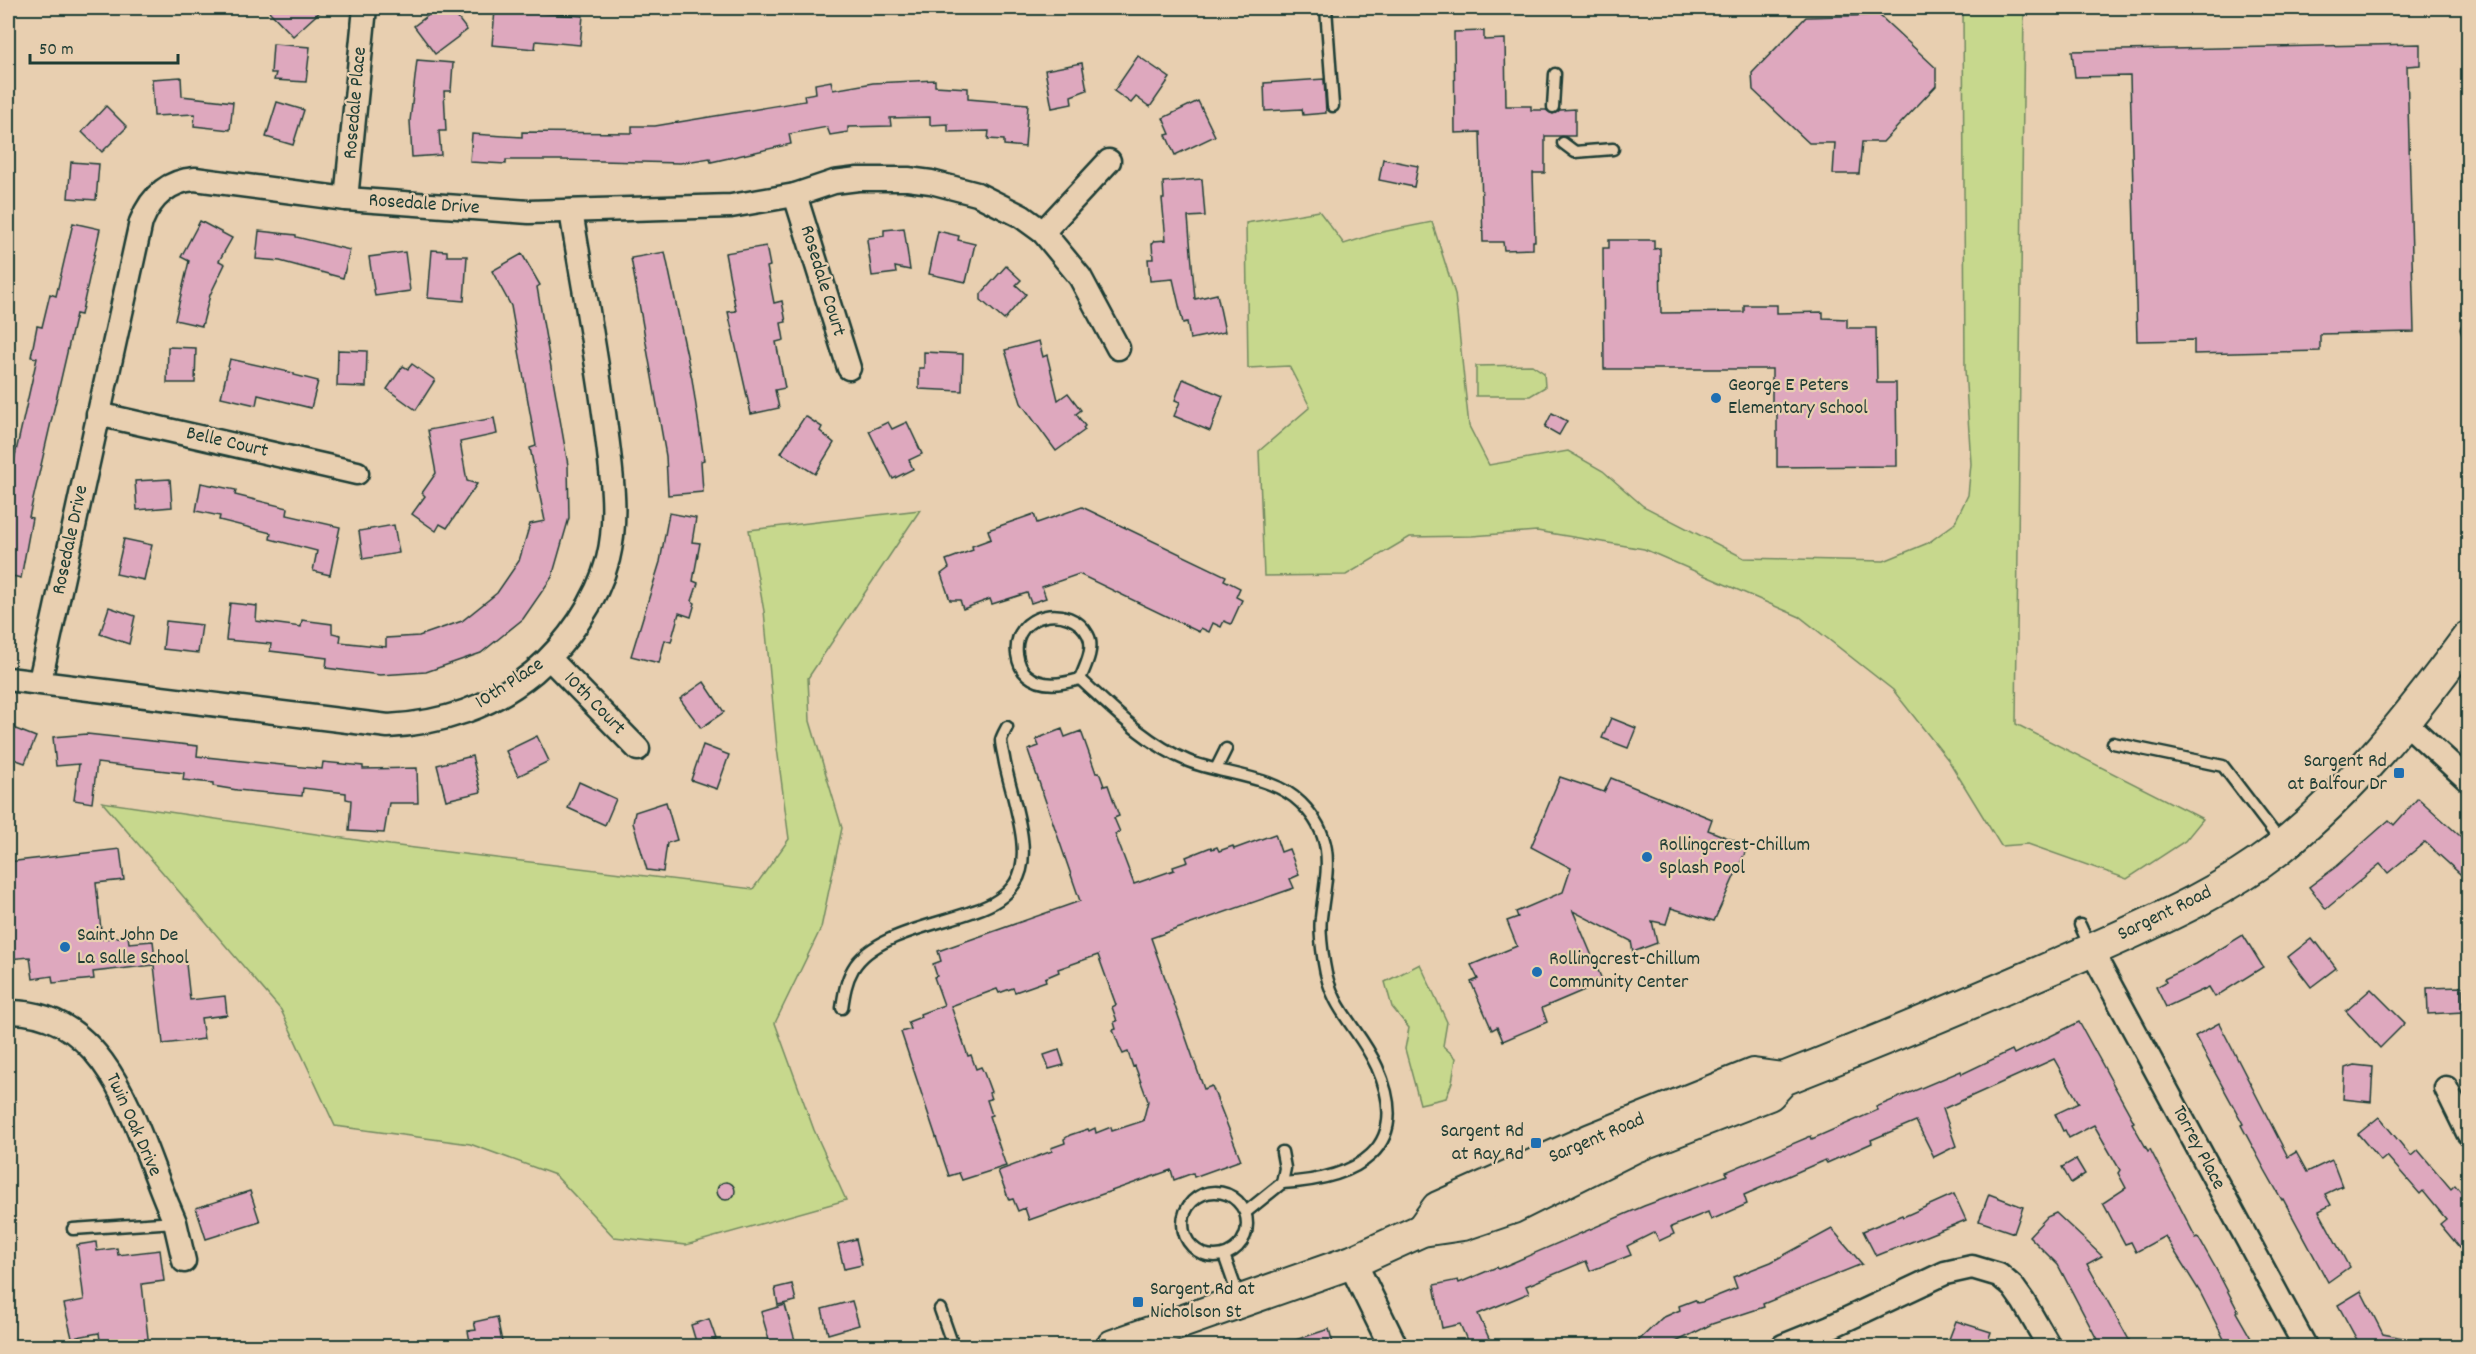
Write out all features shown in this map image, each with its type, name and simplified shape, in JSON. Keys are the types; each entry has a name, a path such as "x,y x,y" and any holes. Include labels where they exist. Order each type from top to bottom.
{"main road":[{"name":"Sargent Road","path":"1126,1344 1352,1262 1422,1230 1438,1208 1592,1140 1753,1075 1784,1079 1968,1005 2086,938 2208,895 2244,873 2283,844 2335,799 2405,722 2469,638"}],"street":[{"name":"Rosedale Place","path":"346,199 365,8"},
{"path":"1043,232 1108,161"},
{"name":"Rosedale Drive","path":"40,681 141,222 146,211 162,191 184,180 195,179 346,199 509,211 571,211 704,208 795,195 834,182 858,179 920,180 976,194 1021,216 1043,232 1080,277 1118,348"},
{"name":"Rosedale Court","path":"795,195 849,368"},
{"name":"10th Place","path":"8,678 388,726 418,725 467,711 508,690 550,659 580,618 601,577 611,544 614,506 603,405 571,211"},
{"name":"Belle Court","path":"98,414 357,473"},
{"name":"10th Court","path":"550,659 638,749"},
{"path":"2405,722 2469,780"},
{"name":"Torrey Place","path":"2086,938 2305,1347"},
{"name":"Twin Oak Drive","path":"8,1012 36,1015 51,1020 81,1037 103,1060 132,1119 176,1222 186,1262"},
{"path":"2446,1088 2469,1133"},
{"path":"1352,1262 1393,1347"},
{"path":"1783,1347 1959,1268 1986,1270 1999,1275 2013,1287 2024,1301 2049,1347"}],"lane":[{"path":"1326,8 1333,106"},
{"path":"1553,107 1555,74"},
{"path":"1563,143 1575,152 1613,149"},
{"path":"1057,615 1077,623 1089,635 1090,650 1080,679 1058,684 1033,680 1023,671 1016,645 1022,630 1036,617 1057,615"},
{"path":"1080,679 1149,741 1188,761 1272,785 1300,802 1319,825 1327,849 1327,876 1320,921 1329,988 1340,1011 1376,1065 1385,1089 1388,1120 1383,1141 1371,1157 1358,1166 1305,1182 1282,1183 1246,1212"},
{"path":"842,1008 846,985 854,968 873,948 886,940 987,907 1005,894 1016,882 1022,866 1021,837 1006,774 1001,740 1007,728"},
{"path":"2114,743 2223,766 2283,844"},
{"path":"1216,769 1226,749"},
{"path":"1282,1152 1285,1168 1282,1183"},
{"path":"1211,1192 1232,1196 1246,1212 1246,1233 1234,1250 1224,1255 1204,1254 1188,1241 1184,1232 1183,1221 1186,1210 1200,1195 1211,1192"},
{"path":"73,1229 176,1222"},
{"path":"1224,1255 1240,1302"},
{"path":"940,1309 952,1347"}],"green space":[{"path":"1963,8 2024,8 2016,724 2203,819 2185,841 2127,879 2028,844 2001,846 1949,761 1893,690 1800,617 1644,549 1537,531 1472,536 1410,537 1346,575 1264,576 1259,451 1310,407 1289,366 1248,368 1246,223 1319,211 1344,244 1382,232 1432,222 1455,294 1469,426 1489,465 1568,451 1603,471 1643,506 1744,558 1884,561 1928,543 1954,524 1968,495 1971,464 1965,369"},
{"path":"1532,365 1544,373 1545,387 1530,396 1476,396 1476,366"},
{"path":"920,510 808,678 810,721 842,828 821,928 775,1023 814,1130 846,1200 686,1245 614,1237 555,1175 470,1144 335,1126 281,1010 102,802 390,845 753,889 789,839 777,748 764,611 749,530"},
{"path":"1420,964 1447,1022 1443,1046 1456,1058 1452,1082 1446,1098 1420,1104 1405,1049 1409,1028 1392,1007 1385,982"}],"building":[{"path":"266,8 324,8 293,36"},
{"path":"438,8 450,8 467,30 435,54 414,26"},
{"path":"495,10 583,16 580,45 536,41 535,49 492,45"},
{"path":"1879,15 1936,68 1936,86 1883,142 1862,142 1859,174 1833,174 1835,143 1809,143 1753,90 1752,73 1806,17"},
{"path":"1484,31 1484,40 1505,39 1506,106 1531,106 1531,110 1546,110 1553,114 1560,110 1575,109 1575,136 1545,136 1545,173 1533,173 1535,241 1533,241 1533,249 1504,250 1503,242 1483,242 1480,132 1455,133 1454,32"},
{"path":"273,44 310,47 306,82 274,80 276,73 271,73"},
{"path":"2420,44 2420,65 2407,66 2414,332 2320,334 2320,351 2194,354 2194,340 2137,341 2130,76 2075,77 2072,51"},
{"path":"1138,56 1170,78 1150,107 1136,97 1131,103 1114,91"},
{"path":"417,60 453,63 451,91 444,91 446,131 439,131 441,155 412,157 410,121"},
{"path":"1082,63 1087,90 1071,96 1072,104 1052,108 1045,70"},
{"path":"181,77 182,96 233,102 230,130 194,126 195,114 154,116 152,79"},
{"path":"1324,79 1326,113 1303,115 1302,109 1265,111 1264,83"},
{"path":"935,80 935,86 968,88 968,99 1028,104 1025,147 1004,145 1004,140 988,139 989,131 948,132 948,124 930,125 930,117 890,118 891,126 848,127 848,132 830,135 827,127 789,134 791,144 711,162 710,158 680,163 562,160 506,160 506,164 470,162 472,134 522,137 522,132 632,133 632,126 655,126 805,101 804,95 816,93 815,84 831,81 833,90 873,83"},
{"path":"1198,101 1215,136 1175,155 1166,135 1170,134 1163,118"},
{"path":"277,102 304,110 293,145 266,137"},
{"path":"106,106 127,127 102,152 82,132"},
{"path":"1383,159 1418,166 1414,187 1379,180"},
{"path":"71,162 99,164 96,200 68,198"},
{"path":"1202,179 1205,216 1188,217 1195,299 1217,294 1225,332 1190,339 1187,322 1183,323 1173,279 1150,281 1148,259 1153,259 1152,244 1154,241 1166,240 1162,199 1164,199 1163,182"},
{"path":"200,221 232,238 219,261 225,264 210,295 202,326 175,320 189,261 181,257"},
{"path":"73,223 100,229 81,315 76,314 29,517 32,518 21,578 8,575 8,487 37,358 31,357 37,326 42,327 50,294 56,296"},
{"path":"904,228 910,270 895,267 896,273 872,276 867,240 884,236 884,230"},
{"path":"259,231 296,235 296,237 350,250 343,278 280,261 256,259"},
{"path":"938,231 959,236 958,240 975,244 966,282 929,274"},
{"path":"1609,240 1654,240 1654,249 1660,248 1661,313 1744,312 1744,305 1777,305 1777,313 1823,312 1823,318 1847,319 1847,328 1876,328 1877,383 1896,383 1897,466 1777,467 1777,411 1772,411 1772,369 1604,369 1603,248 1609,248"},
{"path":"766,246 770,266 767,267 774,303 782,301 786,322 781,323 784,340 776,342 785,388 775,390 779,408 751,414 728,312 736,311 725,253"},
{"path":"432,250 447,251 447,256 467,256 464,301 428,298"},
{"path":"405,252 410,291 375,296 369,257"},
{"path":"665,252 692,379 704,460 701,461 703,492 668,495 666,456 631,258"},
{"path":"522,254 540,285 537,287 568,465 569,518 552,577 523,619 481,653 426,672 380,675 326,668 327,658 270,651 271,644 226,640 230,603 257,606 256,621 301,627 302,620 332,624 332,633 341,635 340,642 386,647 386,638 419,636 462,621 497,593 519,561 530,524 545,521 530,448 536,446 511,306 492,271"},
{"path":"1006,266 1021,280 1016,285 1026,294 1004,320 981,300 981,294"},
{"path":"1039,341 1043,357 1047,355 1058,400 1068,393 1081,410 1076,414 1085,426 1083,428 1085,430 1056,451 1021,403 1005,350"},
{"path":"168,347 196,348 195,383 167,383"},
{"path":"338,350 367,351 366,387 337,386"},
{"path":"924,352 963,354 962,391 919,389 919,368 924,368"},
{"path":"230,359 294,373 294,375 318,381 311,408 258,395 256,405 221,397"},
{"path":"412,364 435,380 416,410 387,389 403,366 408,369"},
{"path":"1183,379 1223,396 1210,431 1174,416 1180,402 1175,400"},
{"path":"1552,413 1567,421 1559,435 1545,427"},
{"path":"805,416 822,427 820,431 834,443 815,474 781,453"},
{"path":"494,418 497,434 460,442 467,481 477,484 447,528 440,524 436,531 412,514 425,496 422,493 436,473 428,430"},
{"path":"888,422 892,429 907,422 922,454 909,460 913,469 893,479 869,431"},
{"path":"170,479 172,507 137,510 135,481"},
{"path":"201,483 236,490 235,495 288,508 287,515 340,527 330,575 313,571 317,551 270,539 271,533 219,520 220,516 196,511"},
{"path":"1082,507 1226,576 1224,580 1240,588 1236,597 1242,600 1231,624 1224,621 1221,627 1213,623 1209,632 1201,628 1199,632 1079,574 1042,587 1046,598 1031,603 1027,593 992,604 990,599 963,609 960,600 950,600 941,574 949,568 946,560 973,550 972,546 991,539 988,530 1034,514 1037,523"},
{"path":"669,513 696,518 692,542 700,543 693,581 698,583 692,601 695,603 691,617 679,613 671,642 665,640 659,663 631,656 660,562"},
{"path":"394,525 399,553 363,559 359,531"},
{"path":"124,539 152,545 144,580 116,574"},
{"path":"109,607 135,616 129,644 100,634"},
{"path":"166,621 202,625 198,653 163,649"},
{"path":"704,682 724,712 701,728 680,699"},
{"path":"1611,718 1636,728 1628,748 1602,738"},
{"path":"8,726 36,737 25,763 8,757"},
{"path":"1062,729 1065,737 1081,731 1096,773 1099,772 1104,786 1108,785 1119,816 1114,818 1120,832 1115,834 1134,884 1174,870 1173,867 1188,862 1186,857 1211,847 1212,849 1217,847 1219,851 1233,846 1234,849 1275,834 1281,852 1289,849 1299,875 1290,879 1294,888 1151,938 1204,1089 1212,1086 1241,1160 1194,1177 1193,1173 1174,1180 1171,1170 1029,1220 1025,1208 1018,1211 1013,1199 1009,1200 998,1171 1052,1151 1051,1148 1065,1143 1064,1139 1070,1135 1095,1128 1096,1133 1111,1127 1112,1131 1143,1121 1148,1101 1135,1066 1133,1067 1128,1052 1123,1054 1113,1030 1116,1029 1114,1022 1117,1021 1112,1007 1116,1005 1098,955 1058,969 1059,972 1045,978 1046,981 1015,992 1013,988 999,993 997,989 951,1006 968,1056 971,1055 976,1069 981,1067 991,1092 989,1093 991,1099 987,1100 992,1115 989,1116 1006,1166 962,1180 959,1173 949,1176 901,1032 911,1029 908,1022 921,1017 920,1014 944,1005 934,977 937,976 933,964 941,961 938,951 1080,901 1028,750 1039,746 1036,739"},
{"path":"87,734 198,746 197,756 252,762 322,769 323,762 363,766 363,769 417,768 418,803 389,803 384,833 349,831 351,800 346,799 346,793 303,788 302,796 237,790 213,786 213,783 183,780 184,773 97,763 92,803 74,800 79,764 56,766 53,737"},
{"path":"537,736 549,761 518,776 506,751"},
{"path":"703,745 729,755 717,789 691,780"},
{"path":"472,756 481,792 446,800 437,765"},
{"name":"Rollingcrest-Chillum Splash Pool","path":"1560,777 1604,792 1611,778 1712,819 1708,830 1748,846 1714,921 1671,908 1666,924 1652,921 1657,943 1633,952 1631,941 1573,911 1603,982 1542,1008 1547,1022 1503,1041 1497,1027 1492,1030 1471,982 1478,979 1471,965 1517,946 1507,921 1518,917 1516,912 1563,892 1571,868 1531,847"},
{"path":"579,782 616,799 605,825 568,808"},
{"path":"2418,798 2469,844 2469,882 2425,842 2388,873 2380,864 2326,909 2309,887 2337,866 2389,820 2394,825"},
{"path":"666,802 677,840 667,843 663,872 647,870 633,823 635,812"},
{"path":"120,849 124,880 96,883 102,939 128,936 129,943 153,941 155,958 185,955 190,1000 225,996 227,1015 201,1018 204,1039 163,1044 154,965 93,972 94,979 53,983 52,976 33,979 30,957 8,959 8,862"},
{"path":"2243,935 2263,967 2215,997 2209,987 2166,1007 2156,987 2166,982 2164,979 2196,964"},
{"path":"2311,939 2315,944 2317,943 2336,968 2311,987 2288,957"},
{"path":"2462,987 2463,1012 2428,1014 2427,988"},
{"path":"2371,989 2405,1023 2380,1048 2346,1011"},
{"path":"2079,1022 2134,1122 2132,1123 2148,1151 2150,1149 2196,1238 2198,1237 2215,1267 2238,1311 2236,1312 2256,1347 2228,1347 2200,1292 2165,1236 2136,1252 2131,1242 2125,1244 2103,1203 2126,1188 2118,1173 2120,1170 2094,1125 2069,1138 2065,1130 2063,1131 2055,1114 2079,1103 2054,1059 1943,1109 1956,1146 1934,1157 1916,1121 1871,1140 1872,1143 1827,1163 1825,1160 1744,1195 1747,1204 1711,1220 1708,1212 1671,1227 1674,1234 1659,1241 1655,1232 1627,1246 1631,1255 1590,1271 1586,1261 1526,1286 1529,1293 1478,1314 1493,1347 1470,1347 1460,1324 1442,1328 1434,1285 1458,1280 1459,1283 1497,1267 1498,1269 1644,1206 1728,1175 1726,1172 1811,1136 1812,1139 1878,1110 1876,1107 1961,1071 1962,1074 2012,1050 2014,1054"},
{"path":"2219,1023 2288,1157 2296,1152 2307,1172 2332,1160 2342,1186 2325,1194 2331,1205 2319,1211 2349,1267 2328,1282 2265,1170 2195,1036"},
{"path":"1059,1050 1064,1065 1049,1069 1044,1055"},
{"path":"2354,1065 2373,1067 2371,1102 2343,1099 2345,1068"},
{"path":"2379,1117 2411,1156 2418,1150 2451,1189 2455,1185 2469,1202 2469,1259 2440,1224 2446,1219 2423,1191 2420,1194 2387,1156 2381,1161 2358,1134"},
{"path":"2076,1159 2085,1174 2071,1183 2062,1167"},
{"path":"722,1182 730,1182 735,1187 733,1198 722,1200 717,1195 717,1187"},
{"path":"250,1191 260,1222 206,1239 196,1208"},
{"path":"1954,1194 1966,1220 1876,1256 1863,1231 1902,1215 1903,1217"},
{"path":"1989,1194 2023,1207 2014,1233 1979,1221"},
{"path":"2056,1213 2102,1256 2087,1264 2133,1347 2101,1347 2058,1265 2029,1236 2047,1217"},
{"path":"1832,1229 1862,1264 1763,1304 1764,1307 1712,1324 1666,1347 1632,1347 1662,1318 1680,1310 1679,1306 1695,1300 1697,1303 1702,1302 1737,1288 1733,1277 1771,1262"},
{"path":"856,1239 862,1265 844,1269 838,1244"},
{"path":"96,1242 97,1251 117,1248 118,1255 160,1250 164,1281 142,1284 149,1347 101,1347 99,1333 72,1338 64,1304 84,1300 77,1245"},
{"path":"792,1284 796,1301 778,1305 775,1288"},
{"path":"2361,1291 2383,1334 2404,1338 2403,1347 2361,1347 2338,1305"},
{"path":"852,1301 859,1325 828,1334 822,1309"},
{"path":"785,1305 796,1344 771,1347 761,1312"},
{"path":"497,1317 503,1347 471,1347 468,1331 476,1330 474,1322"},
{"path":"709,1319 716,1339 697,1345 691,1325"},
{"path":"1956,1321 1991,1332 1986,1347 1946,1347"},
{"path":"1329,1329 1334,1347 1286,1347 1286,1343"}],"place":[{"name":"George E Peters Elementary School","path":"1716,398"},
{"name":"Sargent Rd at Balfour Dr","path":"2399,773"},
{"name":"Rollingcrest-Chillum Splash Pool","path":"1647,857"},
{"name":"Saint John De La Salle School","path":"65,947"},
{"name":"Rollingcrest-Chillum Community Center","path":"1537,972"},
{"name":"Sargent Rd at Ray Rd","path":"1536,1143"},
{"name":"Sargent Rd at Nicholson St","path":"1138,1302"}]}
